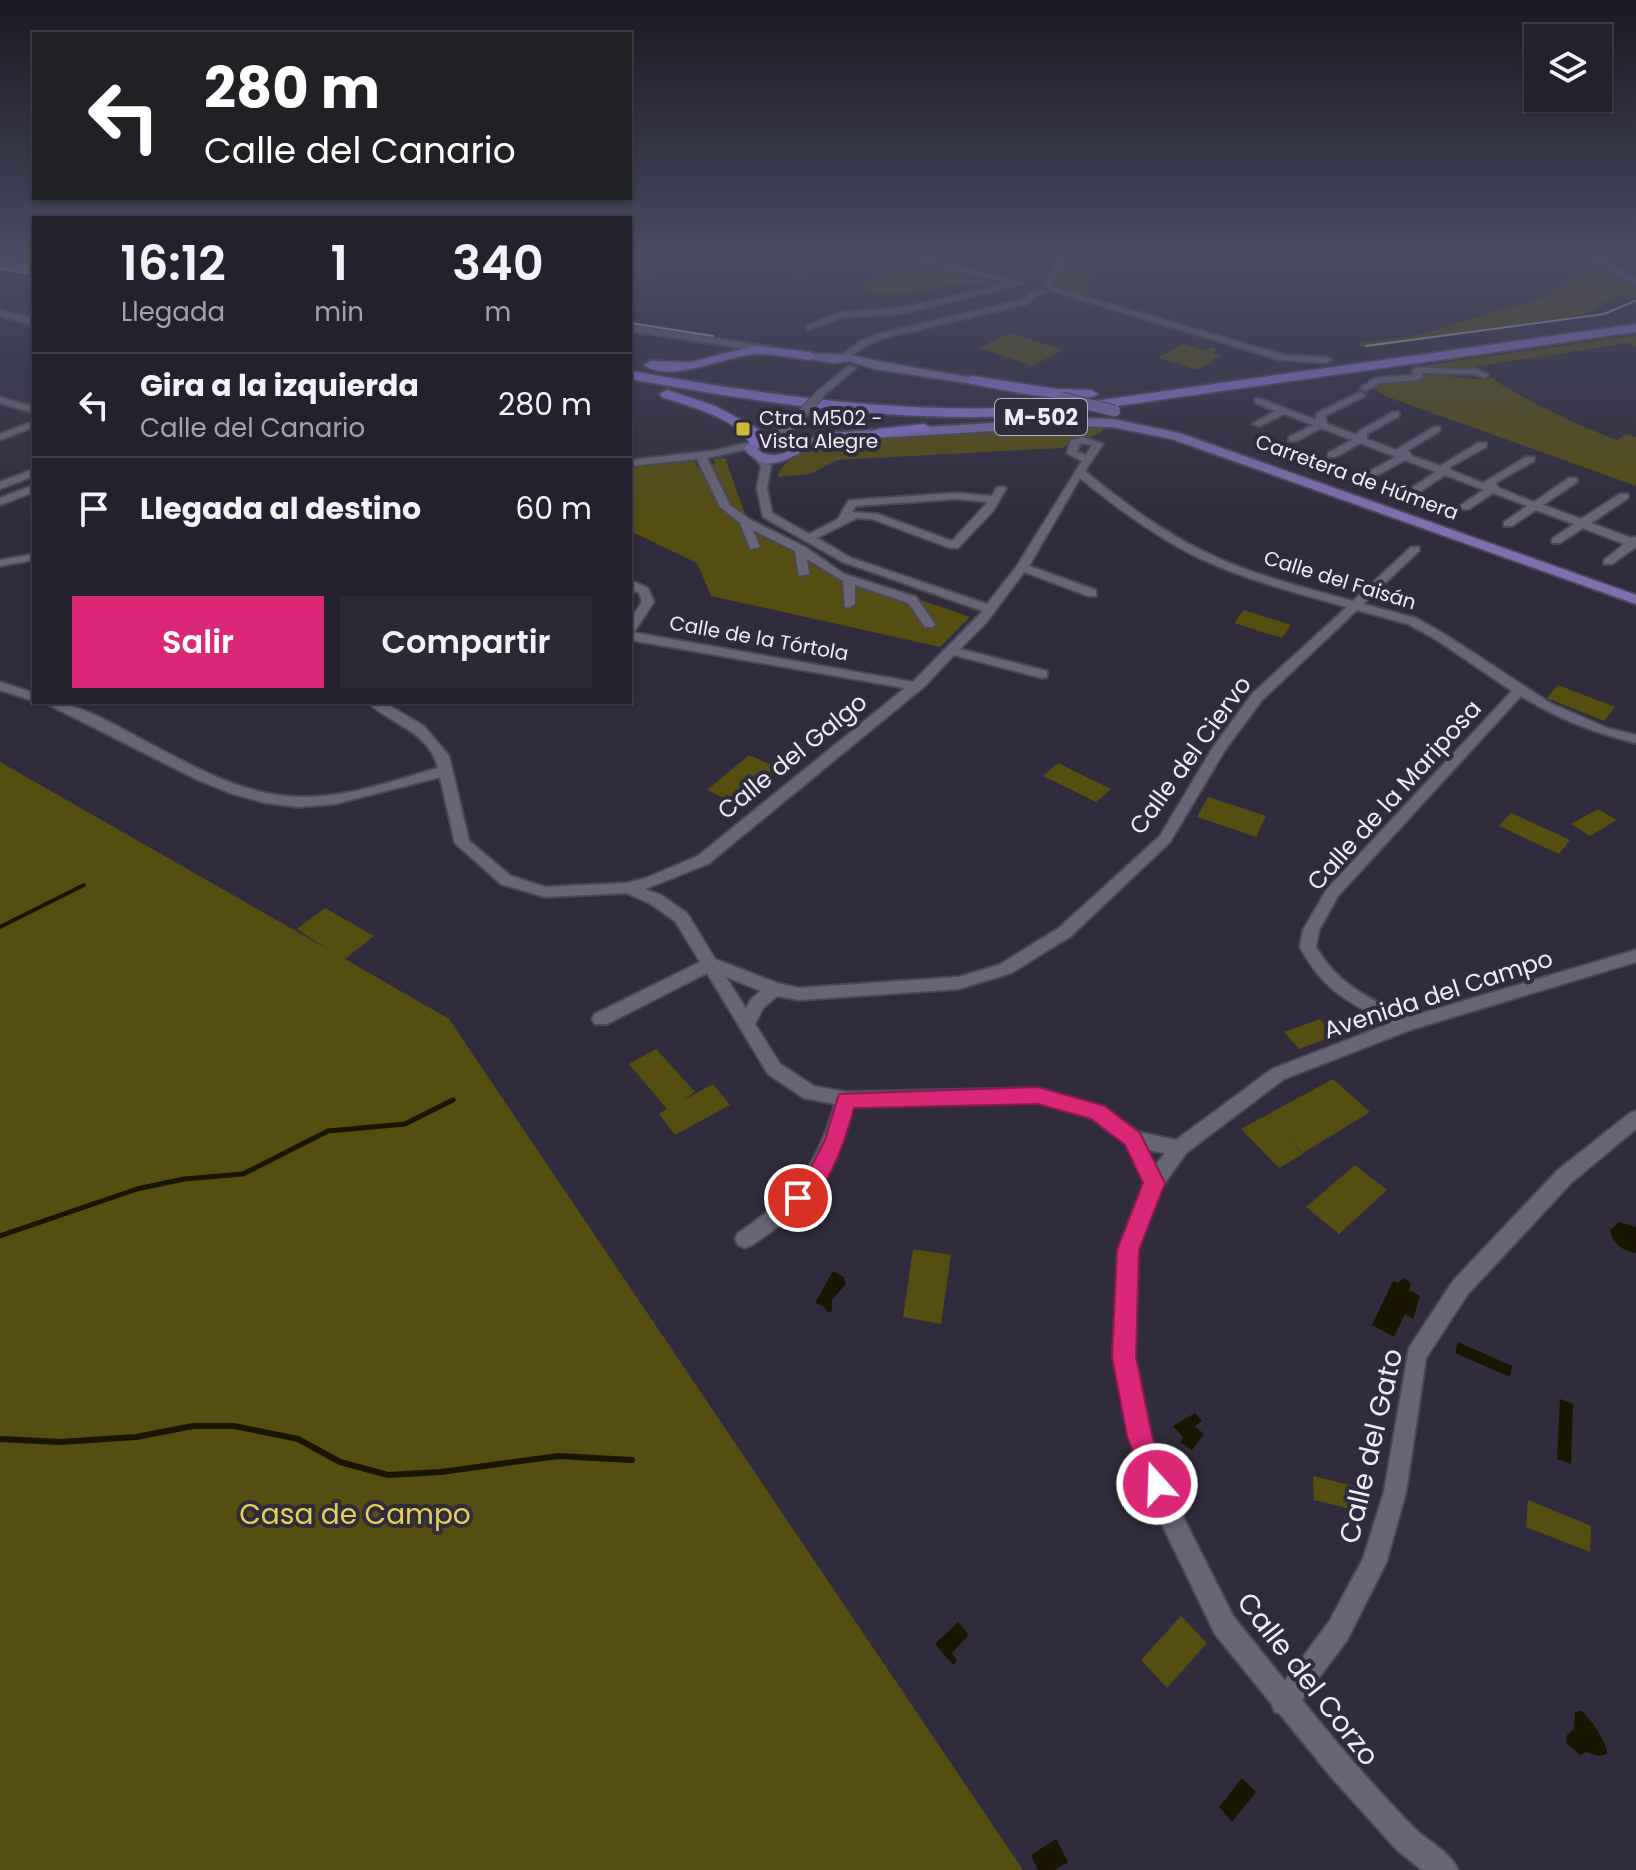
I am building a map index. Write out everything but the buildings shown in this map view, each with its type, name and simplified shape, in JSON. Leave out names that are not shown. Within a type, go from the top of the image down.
[{"type":"highway","name":"M-502","points":[[973,380],[1057,393],[1091,394],[1436,343]]},
{"type":"highway","name":"M-502","points":[[632,364],[864,406],[981,411],[1111,398],[1468,343]]},
{"type":"highway","name":"M-502","points":[[632,375],[847,410],[948,417],[1025,414],[1529,343]]},
{"type":"highway","name":"M-502","points":[[632,364],[676,368],[754,350],[810,356]]},
{"type":"highway","points":[[632,385],[710,409],[753,432],[758,447]]},
{"type":"highway","name":"M-502","points":[[878,433],[1056,415],[1203,390]]},
{"type":"main road","name":"Carretera de Húmera","points":[[810,356],[973,380],[1115,411],[1178,431],[1636,600]]},
{"type":"main road","points":[[758,447],[878,433],[1077,422],[1128,425],[1175,436],[1391,512]]},
{"type":"main road","points":[[758,447],[784,458],[793,445]]},
{"type":"street","points":[[728,343],[810,356]]},
{"type":"street","points":[[632,463],[758,447],[791,425],[848,360],[871,343]]},
{"type":"street","points":[[1233,343],[1283,358],[1326,360]]},
{"type":"street","points":[[1322,424],[1320,415],[1378,380],[1418,377],[1414,370],[1496,376]]},
{"type":"street","points":[[2,400],[32,404]]},
{"type":"street","points":[[2,400],[32,409]]},
{"type":"street","points":[[1258,401],[1635,542]]},
{"type":"street","points":[[1257,424],[1284,410]]},
{"type":"street","points":[[1362,438],[1362,433],[1396,414]]},
{"type":"street","points":[[1293,439],[1322,424]]},
{"type":"street","points":[[0,437],[32,425]]},
{"type":"street","points":[[791,425],[793,445]]},
{"type":"street","points":[[1407,455],[1401,450],[1437,429]]},
{"type":"street","points":[[1332,455],[1362,438]]},
{"type":"street","name":"Calle del Galgo","points":[[652,891],[703,860],[898,701],[953,651],[1022,567],[1079,472],[1089,460],[1098,444],[1083,440],[1075,442],[1072,453],[1089,460]]},
{"type":"street","points":[[1417,489],[1446,470],[1445,466],[1482,445]]},
{"type":"street","points":[[758,447],[766,466],[762,488],[767,515],[847,560],[989,609]]},
{"type":"street","points":[[1374,473],[1407,455]]},
{"type":"street","points":[[701,456],[725,507],[849,579],[912,600],[929,624]]},
{"type":"street","points":[[762,488],[774,465],[784,458]]},
{"type":"street","points":[[1494,488],[1488,483],[1530,459]]},
{"type":"street","name":"Calle del Faisán","points":[[1079,472],[1152,527],[1187,547],[1223,564],[1412,621],[1483,664],[1518,692],[1590,729],[1636,739]]},
{"type":"street","points":[[0,486],[32,473]]},
{"type":"street","points":[[1508,524],[1573,480]]},
{"type":"street","points":[[1465,507],[1494,488]]},
{"type":"street","points":[[0,502],[32,489]]},
{"type":"street","points":[[809,538],[855,515],[874,516],[954,546],[989,509],[997,494],[852,503],[843,520]]},
{"type":"street","points":[[1556,541],[1624,496]]},
{"type":"street","points":[[745,521],[754,547]]},
{"type":"street","points":[[1608,562],[1635,542]]},
{"type":"street","points":[[801,549],[803,574]]},
{"type":"street","name":"Calle del Ciervo","points":[[711,964],[774,989],[799,994],[959,983],[1005,969],[1065,932],[1165,839],[1219,749],[1257,697],[1415,549]]},
{"type":"street","points":[[0,563],[32,557]]},
{"type":"street","points":[[1022,567],[1092,593]]},
{"type":"street","points":[[849,579],[849,604]]},
{"type":"street","points":[[632,585],[644,591],[648,602],[632,626]]},
{"type":"street","name":"Calle de la Tórtola","points":[[632,636],[915,686]]},
{"type":"street","points":[[953,651],[1042,674]]},
{"type":"street","points":[[881,680],[898,701]]},
{"type":"street","points":[[0,686],[32,696]]},
{"type":"street","name":"Calle de la Mariposa","points":[[1408,1024],[1340,990],[1326,978],[1308,947],[1311,930],[1332,893],[1518,692]]},
{"type":"street","points":[[54,704],[240,793],[297,802],[362,795],[446,770]]},
{"type":"street","points":[[377,704],[419,729],[442,756],[462,843],[506,880],[545,892],[627,888],[652,891],[681,917],[774,1069],[810,1093],[846,1099],[1038,1095],[1097,1112],[1133,1139],[1179,1148]]},
{"type":"street","name":"Avenida del Campo","points":[[1154,1183],[1179,1148],[1278,1074],[1408,1024],[1636,956]]},
{"type":"street","points":[[601,1019],[711,964]]},
{"type":"street","points":[[746,1026],[757,1004],[774,989]]},
{"type":"street","points":[[745,1239],[781,1217],[815,1180],[835,1140],[846,1099]]},
{"type":"street","name":"Calle del Gato","points":[[1284,1703],[1338,1631],[1374,1563],[1395,1492],[1416,1355],[1460,1288],[1565,1176],[1636,1118]]},
{"type":"street","points":[[1133,1139],[1154,1183]]},
{"type":"street","name":"Calle del Corzo","points":[[1154,1183],[1128,1250],[1124,1357],[1140,1436],[1166,1508],[1224,1625],[1284,1703],[1397,1830],[1444,1870]]},
{"type":"green space","points":[[989,343],[1042,343],[1063,350],[1032,366],[979,348]]},
{"type":"green space","points":[[1579,343],[1627,343],[1458,369],[1432,369],[1428,365]]},
{"type":"green space","points":[[1183,344],[1206,351],[1212,347],[1218,350],[1212,353],[1220,355],[1198,370],[1159,358]]},
{"type":"green space","points":[[1423,373],[1473,379],[1497,378],[1494,380],[1585,427],[1617,440],[1626,434],[1636,437],[1636,486],[1385,396],[1371,386],[1422,378]]},
{"type":"green space","points":[[1109,425],[1062,448],[837,460],[810,474],[778,477],[790,460],[828,440]]},
{"type":"green space","points":[[725,458],[746,517],[799,544],[840,572],[970,617],[940,647],[711,596],[697,563],[632,532],[632,468],[695,461],[696,467],[716,464],[713,459]]},
{"type":"green space","points":[[1244,610],[1291,625],[1282,638],[1234,623]]},
{"type":"green space","points":[[1558,685],[1615,707],[1604,721],[1547,698]]},
{"type":"green space","points":[[749,755],[776,767],[734,803],[707,790]]},
{"type":"green space","name":"Casa de Campo","points":[[0,762],[329,950],[297,929],[325,908],[374,936],[345,959],[449,1019],[1023,1870],[0,1870]]},
{"type":"green space","points":[[1058,763],[1111,789],[1096,802],[1043,776]]},
{"type":"green space","points":[[1208,797],[1266,816],[1256,837],[1197,817]]},
{"type":"green space","points":[[1598,809],[1617,820],[1590,836],[1571,824]]},
{"type":"green space","points":[[1511,813],[1570,840],[1559,854],[1499,826]]},
{"type":"green space","points":[[1320,1019],[1335,1036],[1299,1049],[1284,1032]]},
{"type":"green space","points":[[656,1049],[695,1092],[680,1102],[713,1084],[730,1105],[675,1135],[659,1114],[667,1109],[629,1064]]},
{"type":"green space","points":[[1333,1079],[1370,1112],[1303,1153],[1282,1132],[1303,1154],[1279,1168],[1241,1129]]},
{"type":"green space","points":[[1355,1165],[1387,1190],[1339,1234],[1306,1207]]},
{"type":"green space","points":[[913,1249],[951,1255],[941,1324],[903,1317]]},
{"type":"green space","points":[[1313,1476],[1366,1489],[1367,1513],[1314,1500]]},
{"type":"green space","points":[[1528,1500],[1591,1526],[1590,1552],[1526,1527]]},
{"type":"green space","points":[[1181,1616],[1207,1643],[1167,1688],[1141,1660]]},
{"type":"shaded area","points":[[1619,1222],[1636,1227],[1636,1253],[1623,1249],[1613,1239],[1610,1230]]},
{"type":"shaded area","points":[[833,1271],[844,1277],[846,1284],[832,1300],[832,1311],[828,1313],[823,1306],[815,1303]]},
{"type":"shaded area","points":[[1403,1278],[1411,1283],[1409,1290],[1420,1296],[1413,1319],[1405,1314],[1394,1337],[1372,1325],[1393,1281],[1398,1283]]},
{"type":"shaded area","points":[[1458,1342],[1512,1366],[1510,1377],[1455,1353]]},
{"type":"shaded area","points":[[1560,1399],[1573,1404],[1571,1464],[1557,1459]]},
{"type":"shaded area","points":[[1195,1413],[1202,1421],[1195,1426],[1204,1434],[1192,1450],[1180,1442],[1183,1437],[1173,1426]]},
{"type":"shaded area","points":[[958,1622],[969,1635],[952,1653],[957,1661],[953,1665],[935,1644]]},
{"type":"shaded area","points":[[1581,1711],[1598,1731],[1607,1754],[1599,1756],[1586,1752],[1580,1755],[1566,1743],[1567,1735],[1574,1728],[1575,1712]]},
{"type":"shaded area","points":[[1242,1778],[1256,1792],[1232,1822],[1219,1807]]},
{"type":"shaded area","points":[[1056,1839],[1068,1862],[1055,1870],[1038,1870],[1031,1855]]},
{"type":"waterway","points":[[0,927],[84,885]]},
{"type":"waterway","points":[[0,1236],[137,1189],[184,1179],[243,1174],[328,1131],[405,1124],[453,1100]]},
{"type":"waterway","points":[[0,1439],[60,1442],[136,1437],[193,1426],[234,1426],[298,1439],[340,1462],[388,1475],[441,1472],[558,1456],[632,1460]]},
{"type":"tram line","points":[[1366,346],[1386,343]]},
{"type":"place","name":"Ctra. M502 - Vista Alegre","points":[[743,429]]},
{"type":"route","points":[[798,1198],[815,1180],[835,1140],[846,1099],[1038,1095],[1097,1112],[1133,1139],[1154,1183],[1128,1250],[1124,1357],[1140,1436],[1157,1484]]}]
